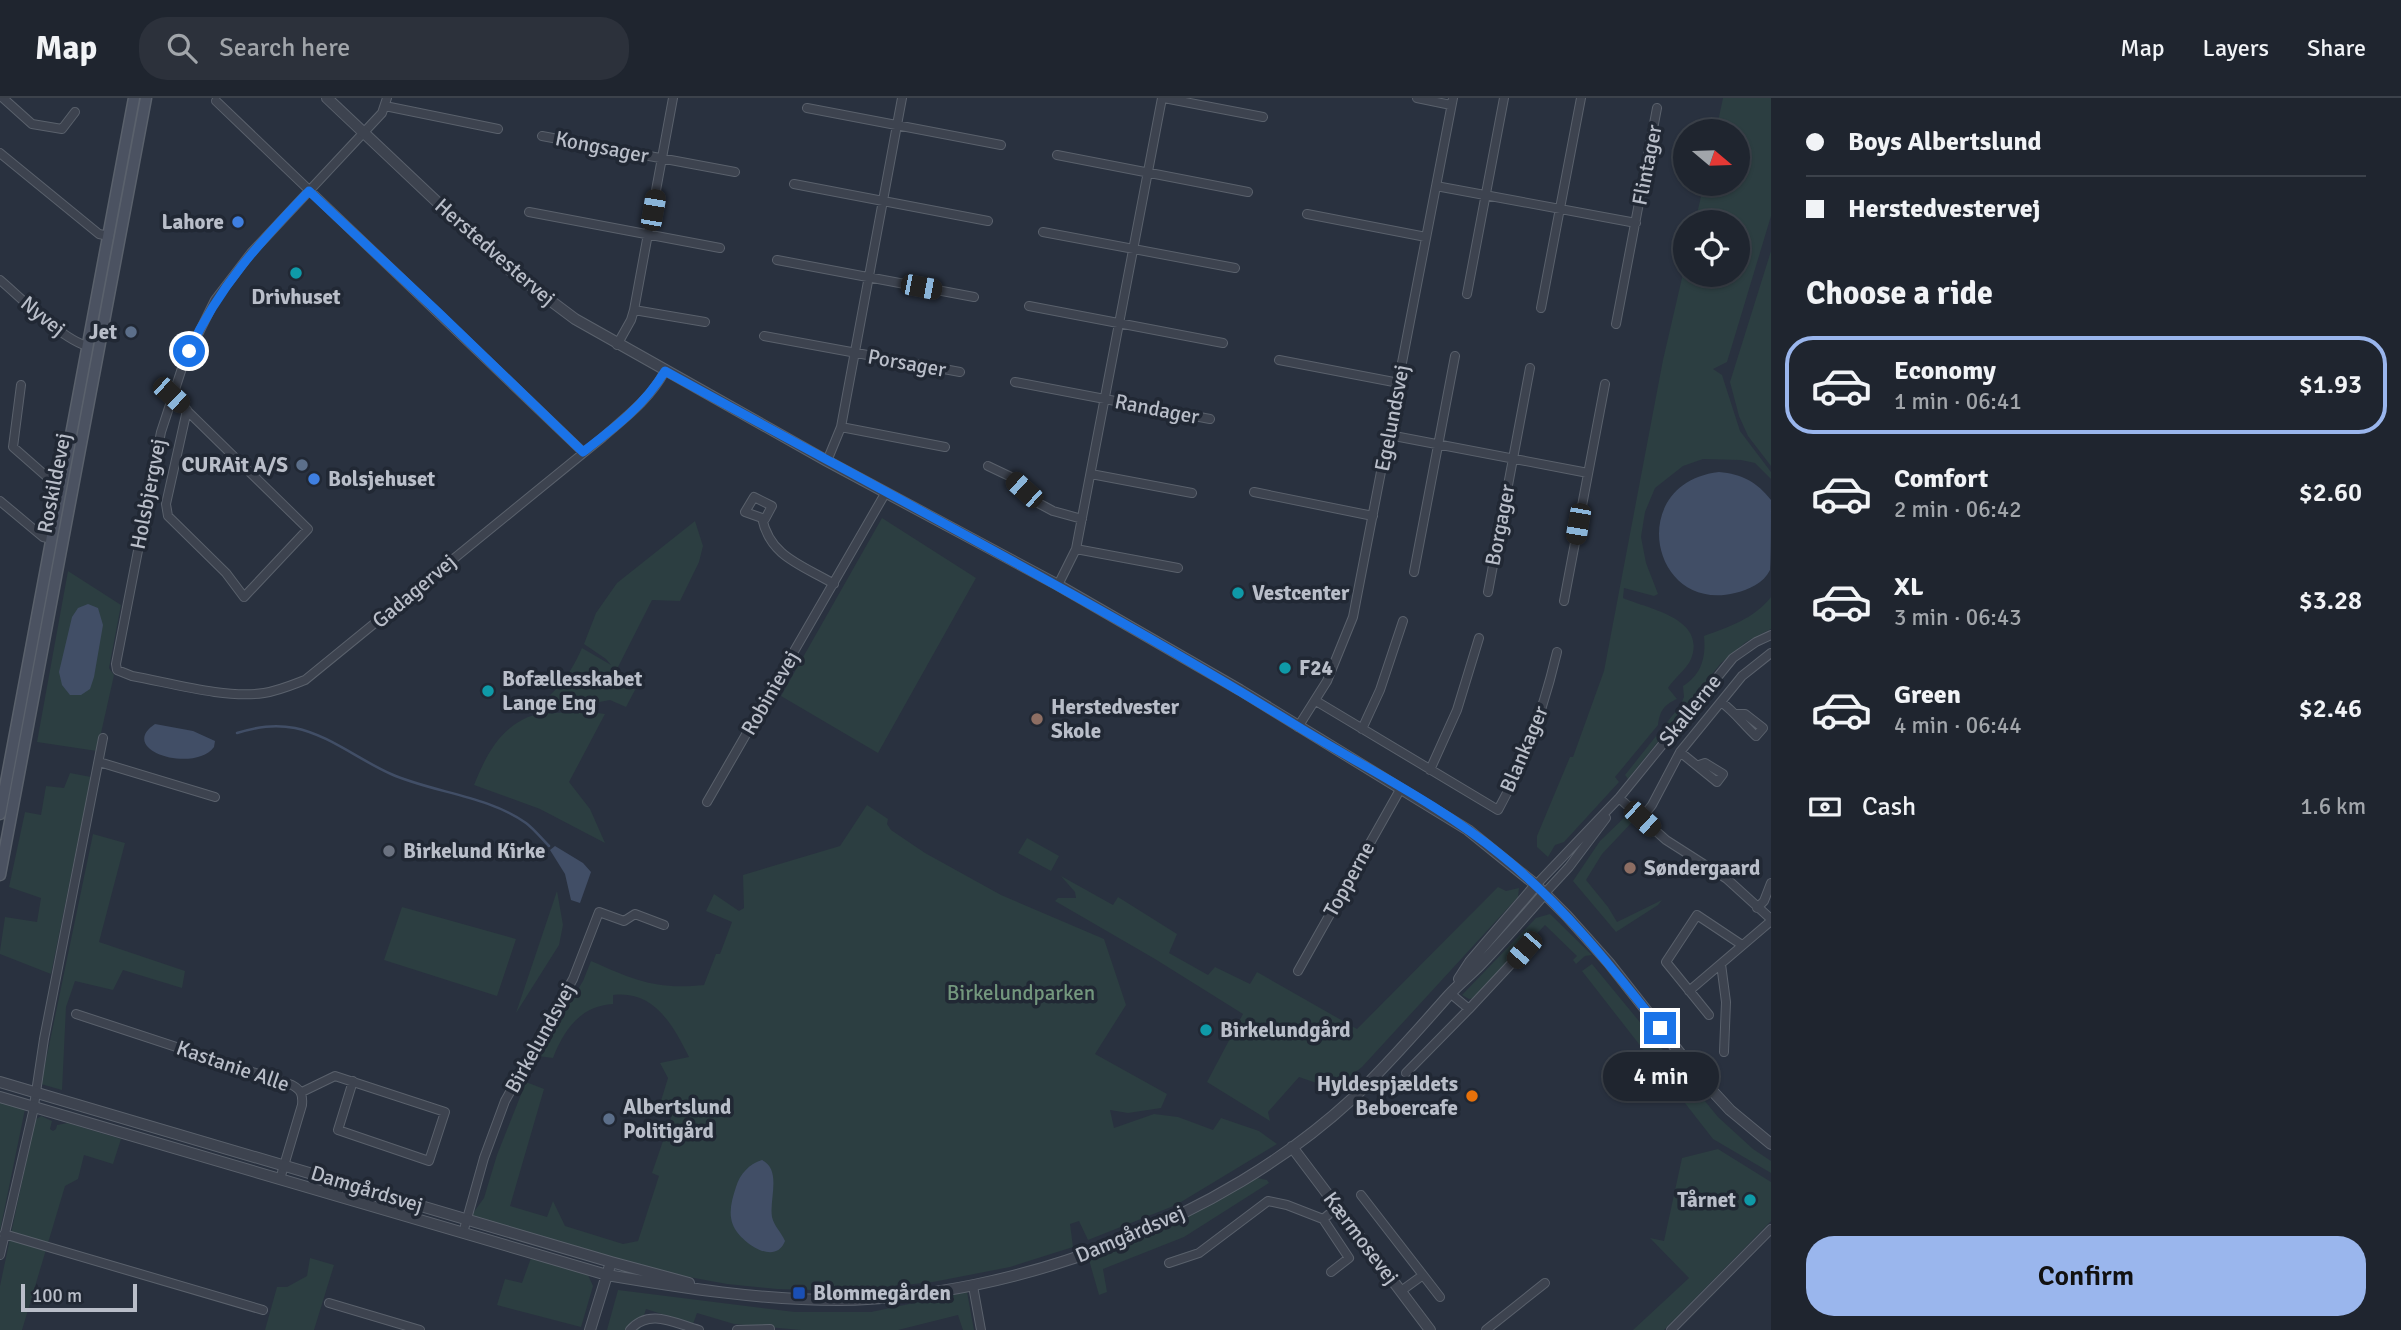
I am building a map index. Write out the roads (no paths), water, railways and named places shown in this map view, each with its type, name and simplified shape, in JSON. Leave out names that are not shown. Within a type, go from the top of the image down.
[{"type":"main road","name":"Roskildevej","points":[[0,814],[134,98]]},
{"type":"main road","name":"Roskildevej","points":[[0,875],[146,98]]},
{"type":"street","points":[[3,98],[32,124],[62,128],[75,112]]},
{"type":"street","name":"Herstedvestervej","points":[[327,98],[507,268],[575,319],[827,461],[1058,585],[1240,690],[1468,830],[1536,885],[1609,963],[1694,1071],[1761,1138],[1771,1144]]},
{"type":"street","name":"Kongsager","points":[[617,345],[634,310],[673,98]]},
{"type":"street","name":"Porsager","points":[[827,461],[841,427],[902,98]]},
{"type":"street","name":"Randager","points":[[1058,585],[1076,549],[1163,98],[1262,117]]},
{"type":"street","points":[[1417,98],[1452,101]]},
{"type":"street","points":[[1466,294],[1504,98]]},
{"type":"street","points":[[1541,308],[1581,98]]},
{"type":"street","points":[[216,101],[583,452]]},
{"type":"street","name":"Egelundsvej","points":[[1298,727],[1316,701],[1339,657],[1353,617],[1452,101]]},
{"type":"street","points":[[386,102],[498,130]]},
{"type":"street","name":"Holsbjergvej","points":[[117,670],[155,457],[171,395],[183,365],[215,300],[251,253],[382,113],[386,102]]},
{"type":"street","points":[[807,108],[1001,145]]},
{"type":"street","name":"Flintager","points":[[1616,324],[1657,108]]},
{"type":"street","name":"Kongsager","points":[[542,136],[735,172]]},
{"type":"street","points":[[0,153],[99,234],[109,236]]},
{"type":"street","points":[[1057,155],[1248,192]]},
{"type":"street","points":[[794,184],[988,221]]},
{"type":"street","name":"Flintager","points":[[1436,186],[1636,223]]},
{"type":"street","points":[[529,212],[720,248]]},
{"type":"street","points":[[1307,214],[1426,237]]},
{"type":"street","points":[[1043,232],[1235,268]]},
{"type":"street","points":[[777,260],[974,297]]},
{"type":"street","name":"Nyvej","points":[[0,281],[67,336],[88,346]]},
{"type":"street","points":[[1028,306],[1223,343]]},
{"type":"street","points":[[634,310],[705,323]]},
{"type":"street","name":"Porsager","points":[[764,336],[960,372]]},
{"type":"street","points":[[1414,572],[1455,356]]},
{"type":"street","points":[[1279,360],[1399,383]]},
{"type":"street","name":"Borgager","points":[[1488,592],[1530,368]]},
{"type":"street","name":"Gadagervej","points":[[117,670],[132,676],[237,695],[264,694],[305,680],[640,404],[653,391],[665,371]]},
{"type":"street","name":"Randager","points":[[1015,382],[1210,419]]},
{"type":"street","points":[[1564,601],[1605,384]]},
{"type":"street","name":"Roskildevej","points":[[21,386],[13,447],[46,476],[63,481]]},
{"type":"street","points":[[171,395],[187,410],[308,529],[244,597],[226,573],[167,516],[166,504],[187,410]]},
{"type":"street","points":[[841,427],[944,447]]},
{"type":"street","name":"Borgager","points":[[1389,435],[1588,473]]},
{"type":"street","points":[[988,466],[1009,476],[1040,504],[1053,511],[1082,519]]},
{"type":"street","points":[[1091,474],[1192,493]]},
{"type":"street","name":"Robinievej","points":[[707,802],[886,492]]},
{"type":"street","points":[[1254,492],[1373,516]]},
{"type":"street","points":[[0,501],[43,537],[52,539]]},
{"type":"street","points":[[762,518],[776,551],[834,584]]},
{"type":"street","points":[[1076,549],[1178,568]]},
{"type":"street","points":[[1362,729],[1380,690],[1403,621]]},
{"type":"street","name":"Skallerne","points":[[1536,885],[1619,798],[1733,658],[1771,635]]},
{"type":"street","points":[[1430,770],[1457,710],[1479,638]]},
{"type":"street","name":"Blankager","points":[[1316,701],[1498,810],[1532,736],[1546,698],[1557,652]]},
{"type":"street","points":[[1642,819],[1653,805],[1680,752],[1742,676],[1771,653]]},
{"type":"street","points":[[1721,702],[1737,714]]},
{"type":"street","points":[[0,1255],[36,1093],[44,1039],[103,738]]},
{"type":"street","points":[[1680,752],[1699,765]]},
{"type":"street","points":[[99,762],[215,797]]},
{"type":"street","name":"Topperne","points":[[1298,971],[1401,789]]},
{"type":"street","points":[[1619,798],[1666,841],[1740,888],[1771,920],[1689,991]]},
{"type":"street","name":"Skallerne","points":[[1544,894],[1595,835],[1619,798]]},
{"type":"street","points":[[1757,908],[1771,883]]},
{"type":"street","name":"Damgårdsvej","points":[[1451,994],[1470,962],[1536,885]]},
{"type":"street","name":"Damgårdsvej","points":[[0,1097],[607,1275],[734,1294],[839,1300],[920,1294],[973,1286],[1065,1262],[1146,1230],[1220,1192],[1292,1147],[1366,1086],[1544,894]]},
{"type":"street","name":"Birkelundsvej","points":[[463,1233],[484,1158],[505,1101],[573,979],[599,912],[624,920],[635,914],[664,925]]},
{"type":"street","points":[[1709,1015],[1666,962],[1697,915],[1742,945]]},
{"type":"street","points":[[1406,1073],[1524,950]]},
{"type":"street","points":[[1719,966],[1726,1002],[1724,1052]]},
{"type":"street","points":[[1451,994],[1469,1009]]},
{"type":"street","name":"Kastanie Alle","points":[[76,1014],[292,1085],[302,1092],[302,1105],[279,1179]]},
{"type":"street","points":[[302,1092],[335,1076],[445,1112],[429,1161],[338,1130],[353,1082]]},
{"type":"street","name":"Damgårdsvej","points":[[0,1082],[611,1262],[734,1294]]},
{"type":"street","name":"Kærmosevej","points":[[1292,1147],[1430,1330]]},
{"type":"street","points":[[1361,1195],[1440,1297]]},
{"type":"street","points":[[1169,1263],[1199,1253],[1268,1201],[1287,1205],[1323,1219],[1349,1258],[1331,1272]]},
{"type":"street","points":[[1323,1219],[1338,1207]]},
{"type":"street","points":[[1671,1330],[1771,1229]]},
{"type":"street","points":[[4,1234],[263,1310]]},
{"type":"street","points":[[590,1330],[611,1262]]},
{"type":"street","points":[[1401,1291],[1423,1275]]},
{"type":"street","points":[[1486,1330],[1545,1283]]},
{"type":"street","points":[[973,1286],[981,1330]]},
{"type":"street","points":[[329,1303],[421,1330]]},
{"type":"street","points":[[629,1330],[638,1322],[655,1317],[699,1330]]},
{"type":"street","points":[[737,1330],[770,1329]]},
{"type":"water","points":[[1719,472],[1748,480],[1771,500],[1770,570],[1760,582],[1745,590],[1706,594],[1683,584],[1668,567],[1660,544],[1660,521],[1670,498],[1689,481]]},
{"type":"water","points":[[88,604],[98,608],[103,625],[94,677],[90,689],[81,695],[70,695],[62,685],[59,672],[72,617],[78,608]]},
{"type":"water","points":[[155,724],[193,731],[215,741],[214,747],[204,755],[191,758],[162,755],[151,750],[145,742],[146,734]]},
{"type":"water","points":[[555,846],[583,863],[591,872],[580,903],[571,900],[565,874],[550,850]]},
{"type":"water","points":[[762,1160],[772,1171],[772,1217],[785,1241],[774,1252],[766,1252],[750,1244],[737,1232],[731,1216],[732,1201],[740,1178],[749,1167]]},
{"type":"waterway","points":[[237,733],[273,726],[308,731],[391,774],[494,806],[529,825],[549,846]]},
{"type":"place","name":"Lahore","points":[[238,222]]},
{"type":"place","name":"Drivhuset","points":[[296,273]]},
{"type":"place","name":"Jet","points":[[131,332]]},
{"type":"place","name":"CURAit A/S","points":[[302,465]]},
{"type":"place","name":"Bolsjehuset","points":[[314,479]]},
{"type":"place","name":"Vestcenter","points":[[1238,593]]},
{"type":"place","name":"F24","points":[[1285,668]]},
{"type":"place","name":"Bofællesskabet Lange Eng","points":[[488,691]]},
{"type":"place","name":"Herstedvester Skole","points":[[1037,719]]},
{"type":"place","name":"Birkelund Kirke","points":[[389,851]]},
{"type":"place","name":"Søndergaard","points":[[1630,868]]},
{"type":"place","name":"Birkelundgård","points":[[1206,1030]]},
{"type":"place","name":"Hyldespjældets Beboercafe","points":[[1472,1096]]},
{"type":"place","name":"Albertslund Politigård","points":[[609,1119]]},
{"type":"place","name":"Tårnet","points":[[1750,1200]]},
{"type":"place","name":"Blommegården","points":[[799,1293]]},
{"type":"park label","name":"Birkelundparken","points":[[1021,993]]}]
